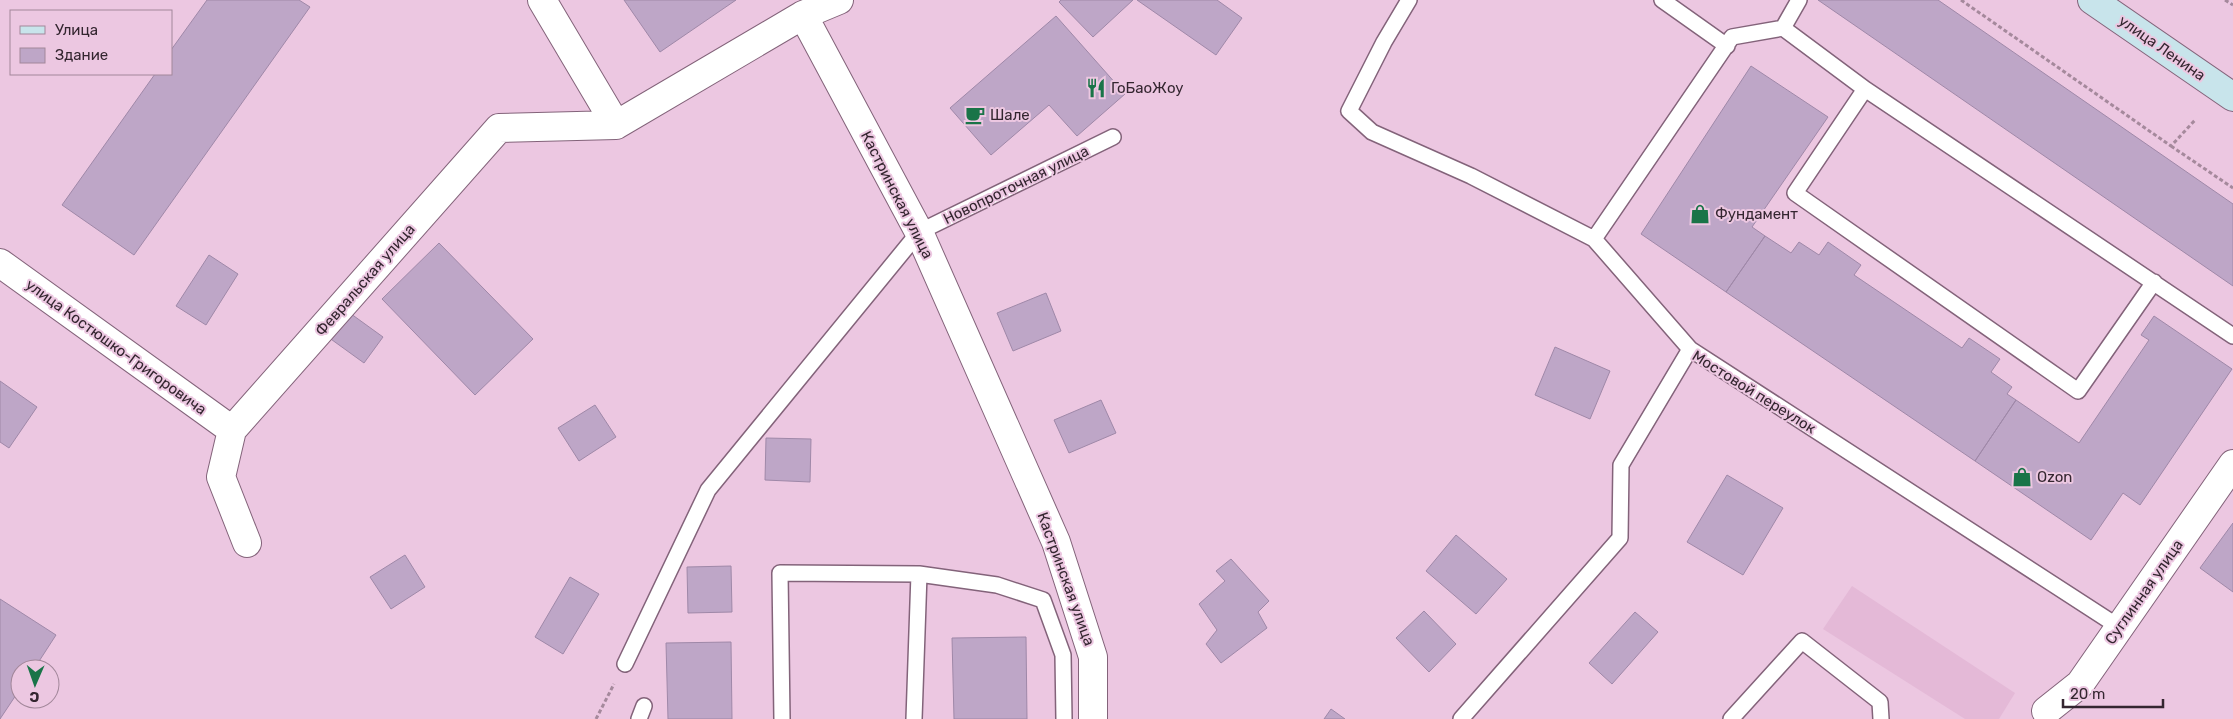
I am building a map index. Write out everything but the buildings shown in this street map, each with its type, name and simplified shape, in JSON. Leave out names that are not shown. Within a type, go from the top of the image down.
[{"type":"main road","name":"улица Ленина","points":[[2092,0],[2233,97]]},
{"type":"street","points":[[542,0],[616,125],[803,14],[839,0]]},
{"type":"street","name":"Кастринская улица","points":[[803,14],[919,232],[1056,542],[1093,657],[1093,719]]},
{"type":"street","name":"Февральская улица","points":[[247,544],[221,477],[232,430],[499,128],[616,125]]},
{"type":"street","name":"улица Костюшко-Григоровича","points":[[0,263],[232,430]]},
{"type":"street","name":"Суглинная улица","points":[[2046,711],[2080,684],[2233,464]]},
{"type":"lane","points":[[1409,0],[1384,42],[1349,111],[1372,132],[1471,176],[1594,239],[1690,349]]},
{"type":"lane","points":[[1662,0],[1727,46]]},
{"type":"lane","points":[[1783,28],[1799,0]]},
{"type":"lane","points":[[1594,239],[1732,37],[1783,28],[1865,89],[2233,336]]},
{"type":"lane","points":[[1865,89],[1794,193],[2078,391],[2154,282]]},
{"type":"lane","name":"Новопроточная улица","points":[[919,232],[1113,137]]},
{"type":"lane","points":[[625,664],[708,490],[919,232]]},
{"type":"lane","name":"Мостовой переулок","points":[[1461,719],[1620,538],[1621,465],[1690,349],[2119,627]]},
{"type":"lane","points":[[782,719],[780,573],[919,574],[998,585],[1043,600],[1063,655],[1064,719]]},
{"type":"lane","points":[[914,719],[919,574]]},
{"type":"lane","points":[[1732,719],[1802,641],[1880,702],[1881,719]]},
{"type":"path","points":[[1961,0],[2233,188]]},
{"type":"path","points":[[2225,0],[2233,5]]},
{"type":"path","points":[[2171,146],[2196,119]]},
{"type":"path","points":[[596,719],[625,664]]},
{"type":"shaded area","points":[[1852,586],[2015,693],[1999,719],[1965,719],[1823,629]]},
{"type":"place","name":"ГоБаоЖоу","points":[[1096,88]]},
{"type":"place","name":"Шале","points":[[975,115]]},
{"type":"place","name":"Фундамент","points":[[1700,214]]},
{"type":"place","name":"Ozon","points":[[2022,477]]}]
